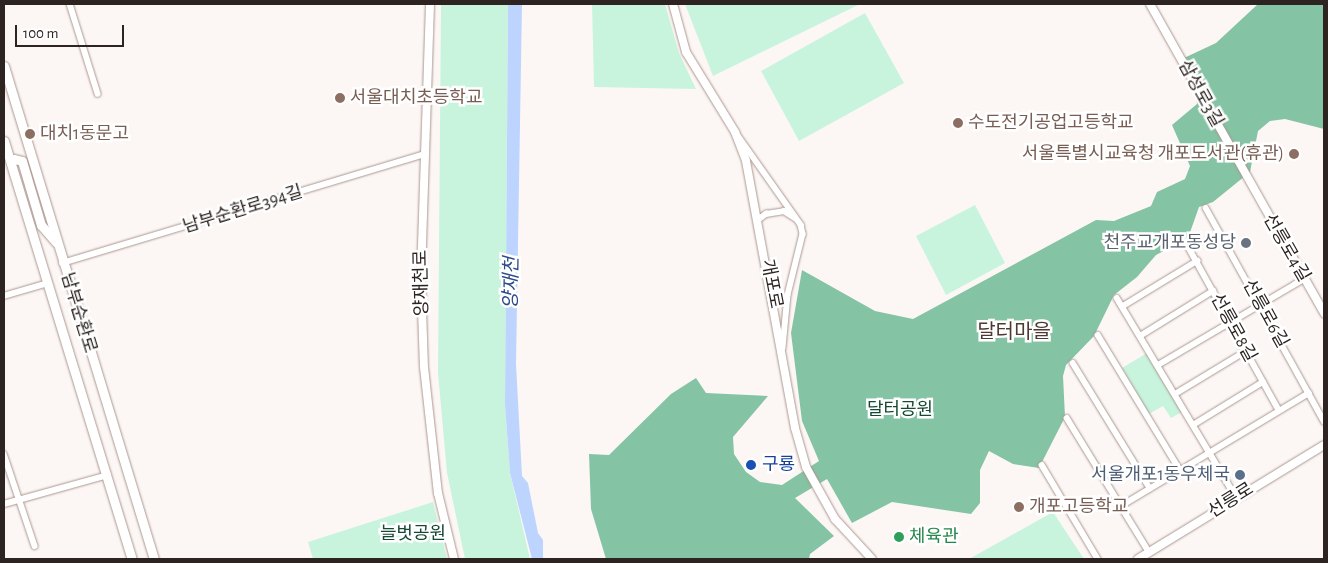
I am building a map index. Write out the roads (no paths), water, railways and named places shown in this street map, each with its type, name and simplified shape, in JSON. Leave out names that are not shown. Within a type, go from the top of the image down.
[{"type":"main road","name":"남부순환로","points":[[4,66],[62,263],[154,559]]},
{"type":"main road","points":[[4,94],[9,91],[10,86]]},
{"type":"main road","name":"남부순환로","points":[[4,141],[6,153],[11,163],[109,474],[132,559]]},
{"type":"main road","points":[[11,163],[14,159],[22,161],[41,225],[56,242]]},
{"type":"street","points":[[70,4],[98,94]]},
{"type":"street","name":"양재천로","points":[[430,4],[423,155],[421,278],[427,406],[438,493],[454,559]]},
{"type":"street","name":"개포로","points":[[672,4],[686,52],[735,132],[746,160],[783,348],[795,428],[806,467],[835,519],[872,559]]},
{"type":"street","name":"삼성로3길","points":[[1150,4],[1250,183]]},
{"type":"street","points":[[735,132],[797,219],[803,234],[788,296],[783,348]]},
{"type":"street","name":"남부순환로394길","points":[[62,263],[423,155]]},
{"type":"street","name":"선릉로4길","points":[[1250,183],[1324,312]]},
{"type":"street","name":"선릉로6길","points":[[1206,208],[1324,421]]},
{"type":"street","points":[[758,219],[766,214],[784,211],[797,219]]},
{"type":"street","name":"선릉로8길","points":[[1188,246],[1279,410]]},
{"type":"street","points":[[1122,306],[1197,261]]},
{"type":"street","points":[[1158,365],[1304,278]]},
{"type":"street","points":[[4,296],[48,283]]},
{"type":"street","points":[[1140,336],[1213,291]]},
{"type":"street","points":[[1118,298],[1236,497]]},
{"type":"street","points":[[1098,335],[1180,470]]},
{"type":"street","points":[[1175,394],[1246,351]]},
{"type":"street","points":[[1073,362],[1150,488]]},
{"type":"street","points":[[1193,425],[1263,382]]},
{"type":"street","points":[[1121,506],[1279,410],[1309,394]]},
{"type":"street","points":[[1067,418],[1149,552]]},
{"type":"street","name":"선릉로","points":[[1138,559],[1236,497],[1324,445]]},
{"type":"street","points":[[4,454],[35,546]]},
{"type":"street","points":[[1042,465],[1098,559]]},
{"type":"street","points":[[4,504],[109,474]]},
{"type":"water","name":"양재천","points":[[508,4],[522,4],[516,364],[522,476],[528,483],[538,533],[543,540],[543,559],[532,559],[510,473],[505,405]]},
{"type":"place","name":"서울대치초등학교","points":[[340,98]]},
{"type":"place","name":"수도전기공업고등학교","points":[[958,123]]},
{"type":"place","name":"대치1동문고","points":[[30,134]]},
{"type":"place","name":"서울특별시교육청 개포도서관(휴관)","points":[[1294,154]]},
{"type":"place","name":"천주교개포동성당","points":[[1246,243]]},
{"type":"place","name":"구룡","points":[[751,465]]},
{"type":"place","name":"서울개포1동우체국","points":[[1240,475]]},
{"type":"place","name":"개포고등학교","points":[[1019,507]]},
{"type":"place","name":"체육관","points":[[899,537]]},
{"type":"district","name":"달터마을","points":[[1014,332]]},
{"type":"park label","name":"달터공원","points":[[900,410]]},
{"type":"park label","name":"늘벗공원","points":[[413,534]]}]
